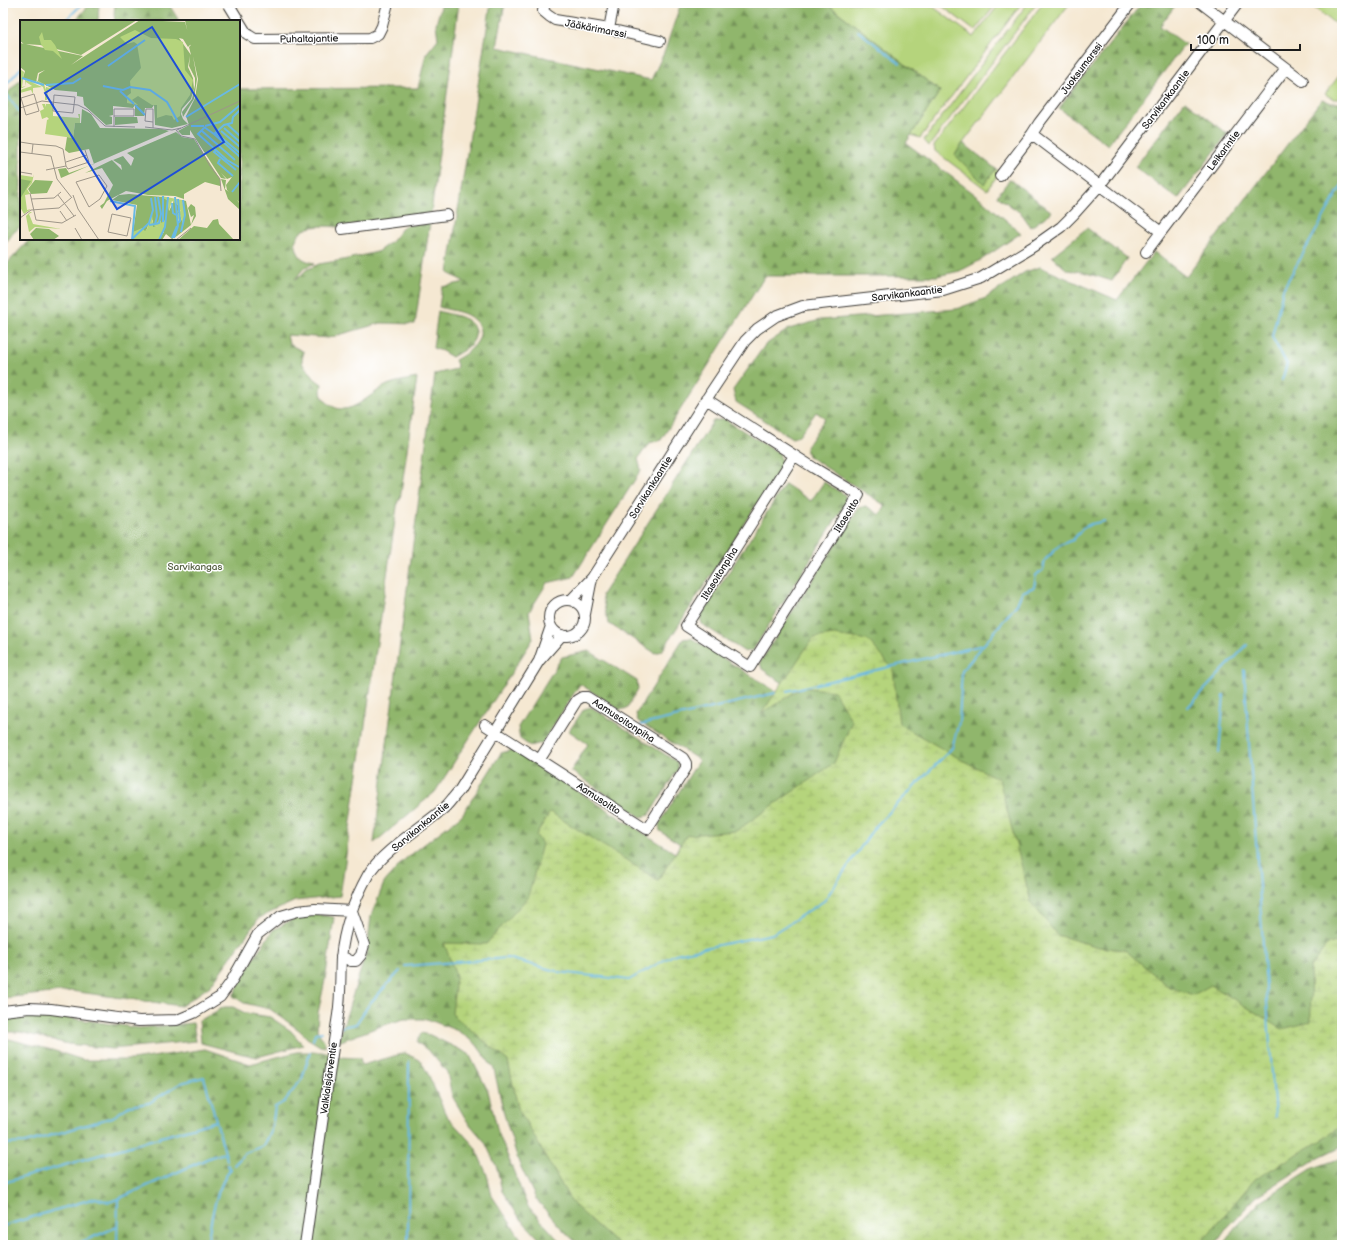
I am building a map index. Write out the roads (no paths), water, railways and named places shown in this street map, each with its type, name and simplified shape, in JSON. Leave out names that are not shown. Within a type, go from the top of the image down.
[{"type":"street","name":"Puhaltajantie","points":[[228,3],[238,20]]},
{"type":"street","name":"Puhaltajantie","points":[[240,22],[249,36],[259,39],[370,38],[378,34],[382,26],[388,3]]},
{"type":"street","name":"Jääkärimarssi","points":[[545,3],[543,11],[555,20],[609,28],[660,41]]},
{"type":"street","points":[[609,28],[614,3]]},
{"type":"street","name":"Juoksumarssi","points":[[1000,176],[1032,134],[1039,122],[1130,3]]},
{"type":"street","points":[[1201,3],[1303,81]]},
{"type":"street","name":"Sarvikankaantie","points":[[539,661],[551,626],[549,620],[553,607],[564,600],[571,600],[592,578],[706,399],[745,341],[757,329],[776,316],[803,306],[943,290],[981,278],[1018,256],[1061,227],[1100,185],[1238,3]]},
{"type":"street","name":"Leikarintie","points":[[1146,252],[1286,68]]},
{"type":"street","points":[[1032,134],[1161,232]]},
{"type":"street","points":[[342,229],[447,215]]},
{"type":"street","name":"Iltasoitto","points":[[706,399],[794,456],[859,495],[750,667]]},
{"type":"street","name":"Iltasoitonpiha","points":[[750,667],[686,626],[794,456]]},
{"type":"street","name":"Sarvikankaantie","points":[[352,911],[369,874],[383,857],[444,808],[458,791],[539,661],[562,635],[574,635],[584,626],[592,578]]},
{"type":"street","points":[[571,600],[580,605],[585,614]]},
{"type":"street","points":[[551,626],[562,635]]},
{"type":"street","name":"Aamusoitonpiha","points":[[540,759],[577,700],[582,697],[587,697],[683,758],[686,762]]},
{"type":"street","name":"Aamusoitto","points":[[485,725],[647,829],[686,768],[686,762]]},
{"type":"street","points":[[3,1011],[29,1008],[51,1009],[139,1021],[177,1020],[194,1013],[220,997],[231,982],[258,934],[281,916],[298,910],[352,911],[364,945],[361,955],[356,961],[341,956]]},
{"type":"street","name":"Valkiaisjärventie","points":[[305,1245],[338,1014],[341,956],[345,933],[352,911]]},
{"type":"waterway","points":[[66,20],[83,3]]},
{"type":"waterway","points":[[858,31],[900,63]]},
{"type":"waterway","points":[[3,88],[20,69]]},
{"type":"waterway","points":[[3,89],[20,113]]},
{"type":"waterway","points":[[1282,380],[1287,364],[1272,337],[1283,289],[1342,185]]},
{"type":"waterway","points":[[558,972],[629,980],[675,954],[772,934],[824,901],[874,828],[952,748],[959,722],[962,671],[1017,604],[1022,592],[1034,587],[1036,575],[1043,570],[1045,560],[1059,546],[1073,540],[1083,528],[1091,524],[1105,521]]},
{"type":"waterway","points":[[787,691],[983,645]]},
{"type":"waterway","points":[[1188,707],[1247,645]]},
{"type":"waterway","points":[[1244,670],[1275,1117]]},
{"type":"waterway","points":[[641,725],[775,693]]},
{"type":"waterway","points":[[1219,753],[1224,695]]},
{"type":"waterway","points":[[405,966],[507,958],[556,971]]},
{"type":"waterway","points":[[341,1027],[356,1024],[370,1003],[400,971]]},
{"type":"waterway","points":[[313,1040],[315,1033],[322,1032]]},
{"type":"waterway","points":[[234,1165],[245,1153],[263,1146],[272,1127],[275,1107],[284,1102],[302,1079],[310,1052]]},
{"type":"waterway","points":[[408,1245],[409,1061]]},
{"type":"waterway","points":[[3,1144],[25,1143],[113,1117],[129,1106],[149,1103],[181,1083],[204,1077],[225,1153]]},
{"type":"waterway","points":[[3,1183],[216,1121]]},
{"type":"waterway","points":[[117,1245],[118,1199],[211,1157],[225,1153],[227,1160]]},
{"type":"waterway","points":[[228,1165],[230,1170]]},
{"type":"waterway","points":[[207,1245],[217,1195],[231,1169]]},
{"type":"waterway","points":[[3,1226],[95,1198],[109,1202],[118,1199]]},
{"type":"waterway","points":[[74,1245],[117,1227]]},
{"type":"park label","name":"Sarvikangas","points":[[195,566]]}]
